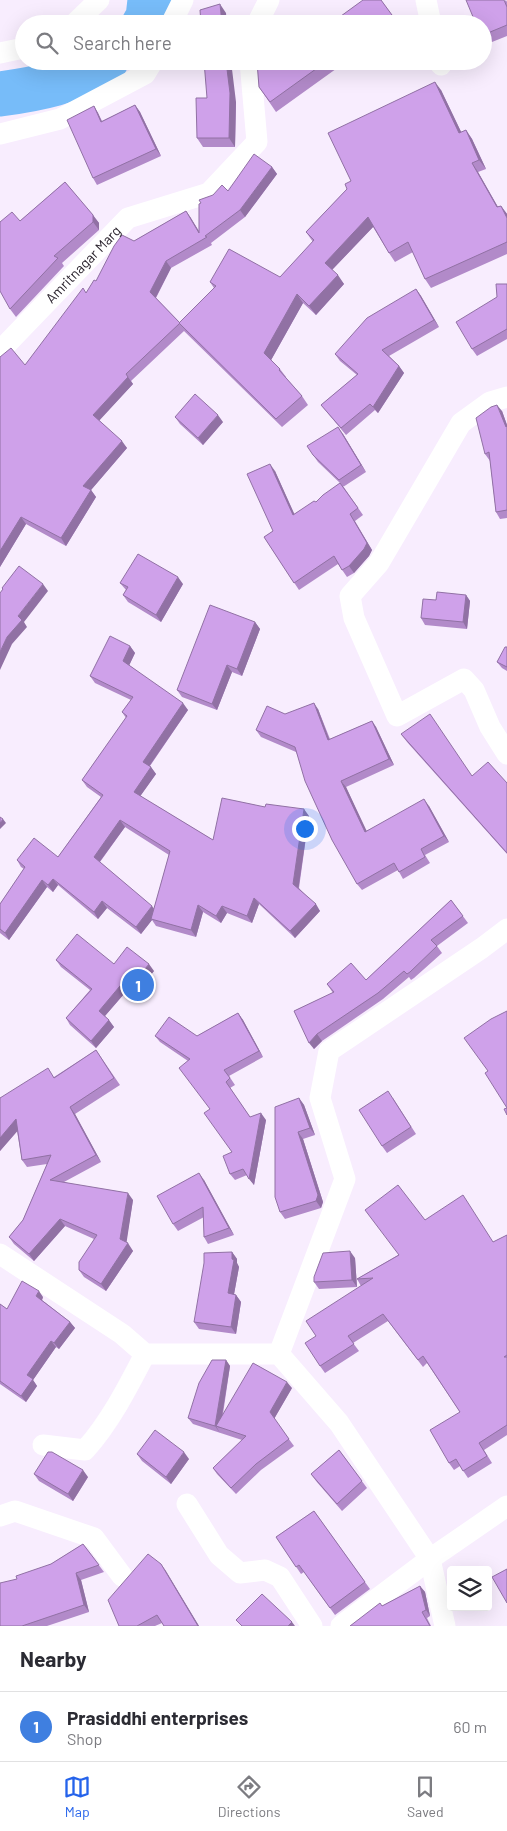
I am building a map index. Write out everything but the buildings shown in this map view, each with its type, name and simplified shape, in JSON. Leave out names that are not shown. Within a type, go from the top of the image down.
[{"type":"street","points":[[83,15],[99,0]]},
{"type":"street","points":[[176,15],[183,0]]},
{"type":"street","points":[[262,15],[269,0]]},
{"type":"street","points":[[426,0],[429,15]]},
{"type":"street","points":[[0,53],[15,50]]},
{"type":"street","points":[[0,134],[60,119],[145,74],[147,70]]},
{"type":"street","name":"Amritnagar Marg","points":[[0,351],[128,218],[209,193],[257,142],[251,70]]},
{"type":"street","points":[[507,397],[490,402],[461,423],[379,563],[350,596],[354,618],[397,716],[464,679],[474,690],[490,727],[507,754]]},
{"type":"street","points":[[278,1354],[345,1179],[320,1098],[330,1052],[507,930]]},
{"type":"street","points":[[0,1254],[122,1334],[146,1354],[278,1354],[339,1423],[430,1559],[445,1626]]},
{"type":"street","points":[[43,1445],[86,1450],[126,1392],[146,1354]]},
{"type":"street","points":[[187,1504],[219,1555],[240,1573],[265,1570],[280,1577],[312,1626]]},
{"type":"street","points":[[341,1626],[430,1559],[507,1506]]},
{"type":"street","points":[[0,1516],[15,1511],[94,1538],[122,1576]]},
{"type":"waterway","points":[[148,15],[150,0]]},
{"type":"waterway","points":[[0,94],[55,84],[90,70]]},
{"type":"place","name":"Prasiddhi enterprises","points":[[138,985]]}]
